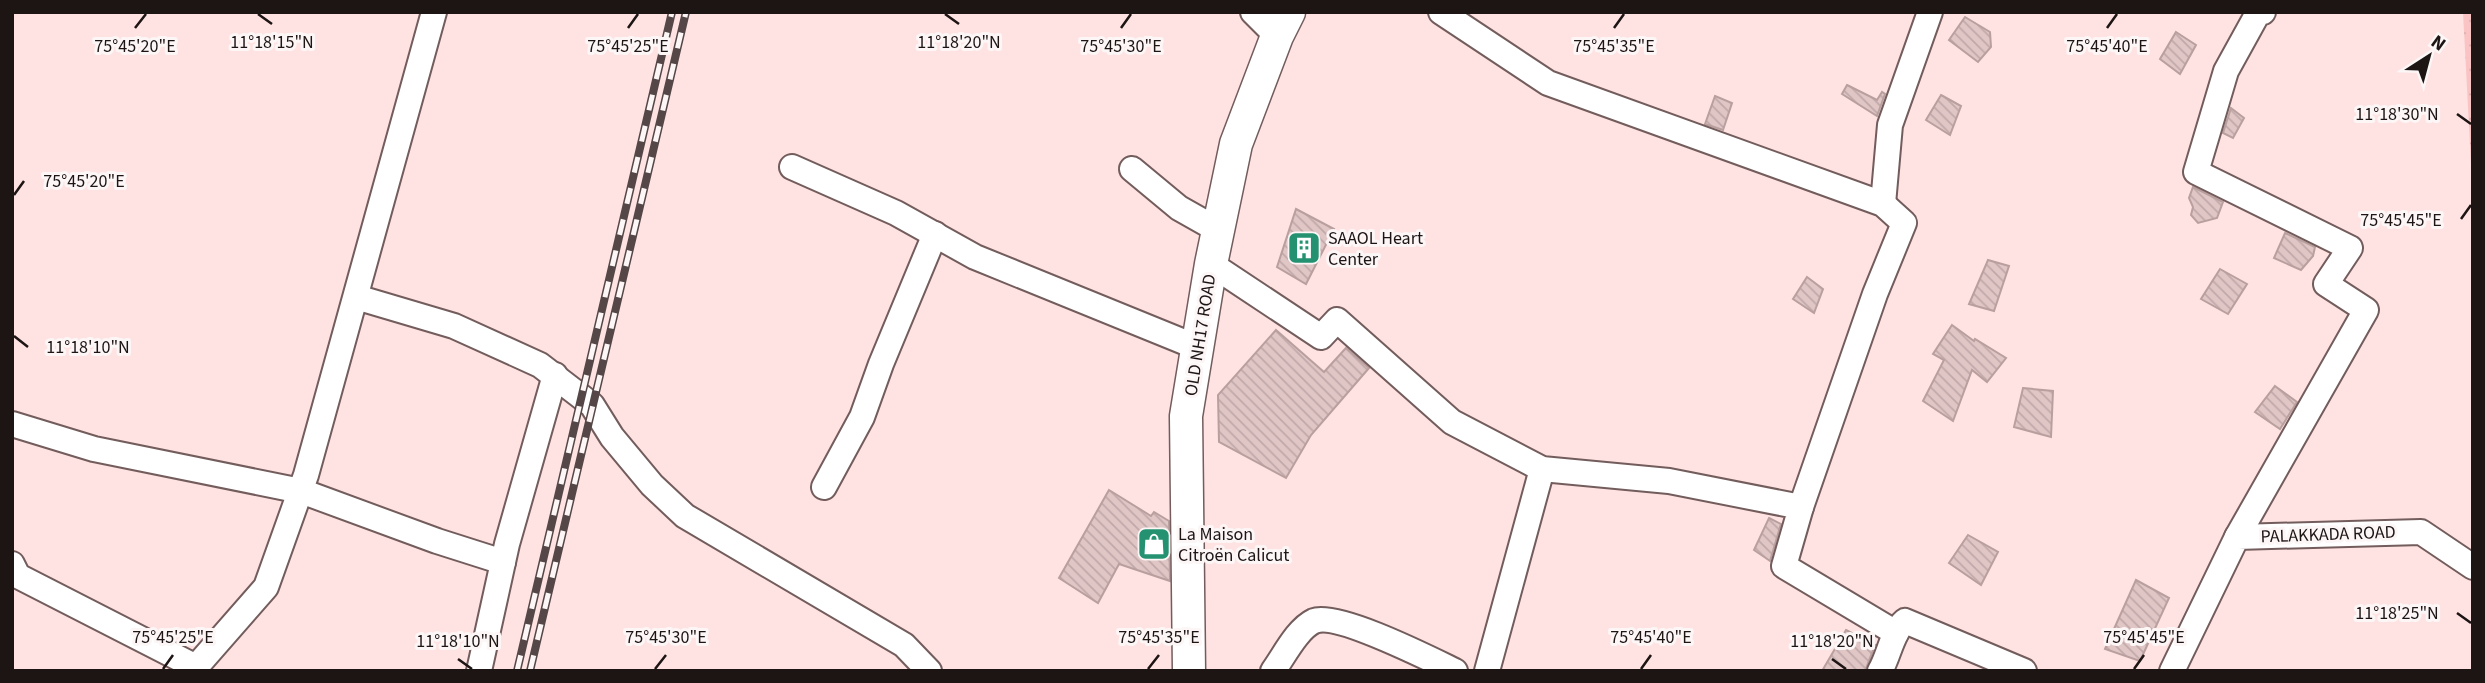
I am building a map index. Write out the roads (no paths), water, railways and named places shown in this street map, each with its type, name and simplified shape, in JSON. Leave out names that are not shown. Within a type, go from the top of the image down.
[{"type":"main road","name":"OLD NH17 ROAD","points":[[1189,671],[1186,416],[1211,264],[1236,144],[1282,24]]},
{"type":"street","points":[[12,564],[18,576],[199,669],[266,587],[301,491],[434,12]]},
{"type":"street","points":[[1254,12],[1282,24]]},
{"type":"street","points":[[1441,12],[1548,83],[1883,204],[1904,223],[1875,295],[1801,507],[1784,566],[1896,633]]},
{"type":"street","points":[[1883,204],[1890,125],[1930,12]]},
{"type":"street","points":[[2237,537],[2366,310],[2326,284],[2350,248],[2196,172],[2226,71],[2258,13],[2263,12]]},
{"type":"street","points":[[792,167],[896,213],[975,257],[1199,348]]},
{"type":"street","points":[[1132,169],[1179,208],[1219,230]]},
{"type":"street","points":[[824,486],[862,417],[935,234]]},
{"type":"street","points":[[1211,264],[1321,337],[1337,320],[1452,422],[1542,469],[1670,481],[1801,507]]},
{"type":"street","points":[[356,297],[454,326],[540,365],[592,405],[612,437],[652,485],[685,516],[904,645],[929,671]]},
{"type":"street","points":[[479,671],[503,562],[555,375]]},
{"type":"street","points":[[12,424],[93,449],[301,491],[503,562]]},
{"type":"street","points":[[1487,671],[1542,469]]},
{"type":"street","name":"PALAKKADA ROAD","points":[[2172,671],[2237,537],[2421,532],[2473,567]]},
{"type":"street","points":[[1273,671],[1309,624],[1318,620],[1346,623],[1455,671]]},
{"type":"street","points":[[1880,671],[1896,633],[1905,621],[2024,671]]},
{"type":"railway","points":[[517,671],[672,12]]},
{"type":"railway","points":[[530,671],[686,12]]},
{"type":"place","name":"SAAOL Heart Center","points":[[1304,248]]},
{"type":"place","name":"La Maison Citroën Calicut","points":[[1154,544]]}]
